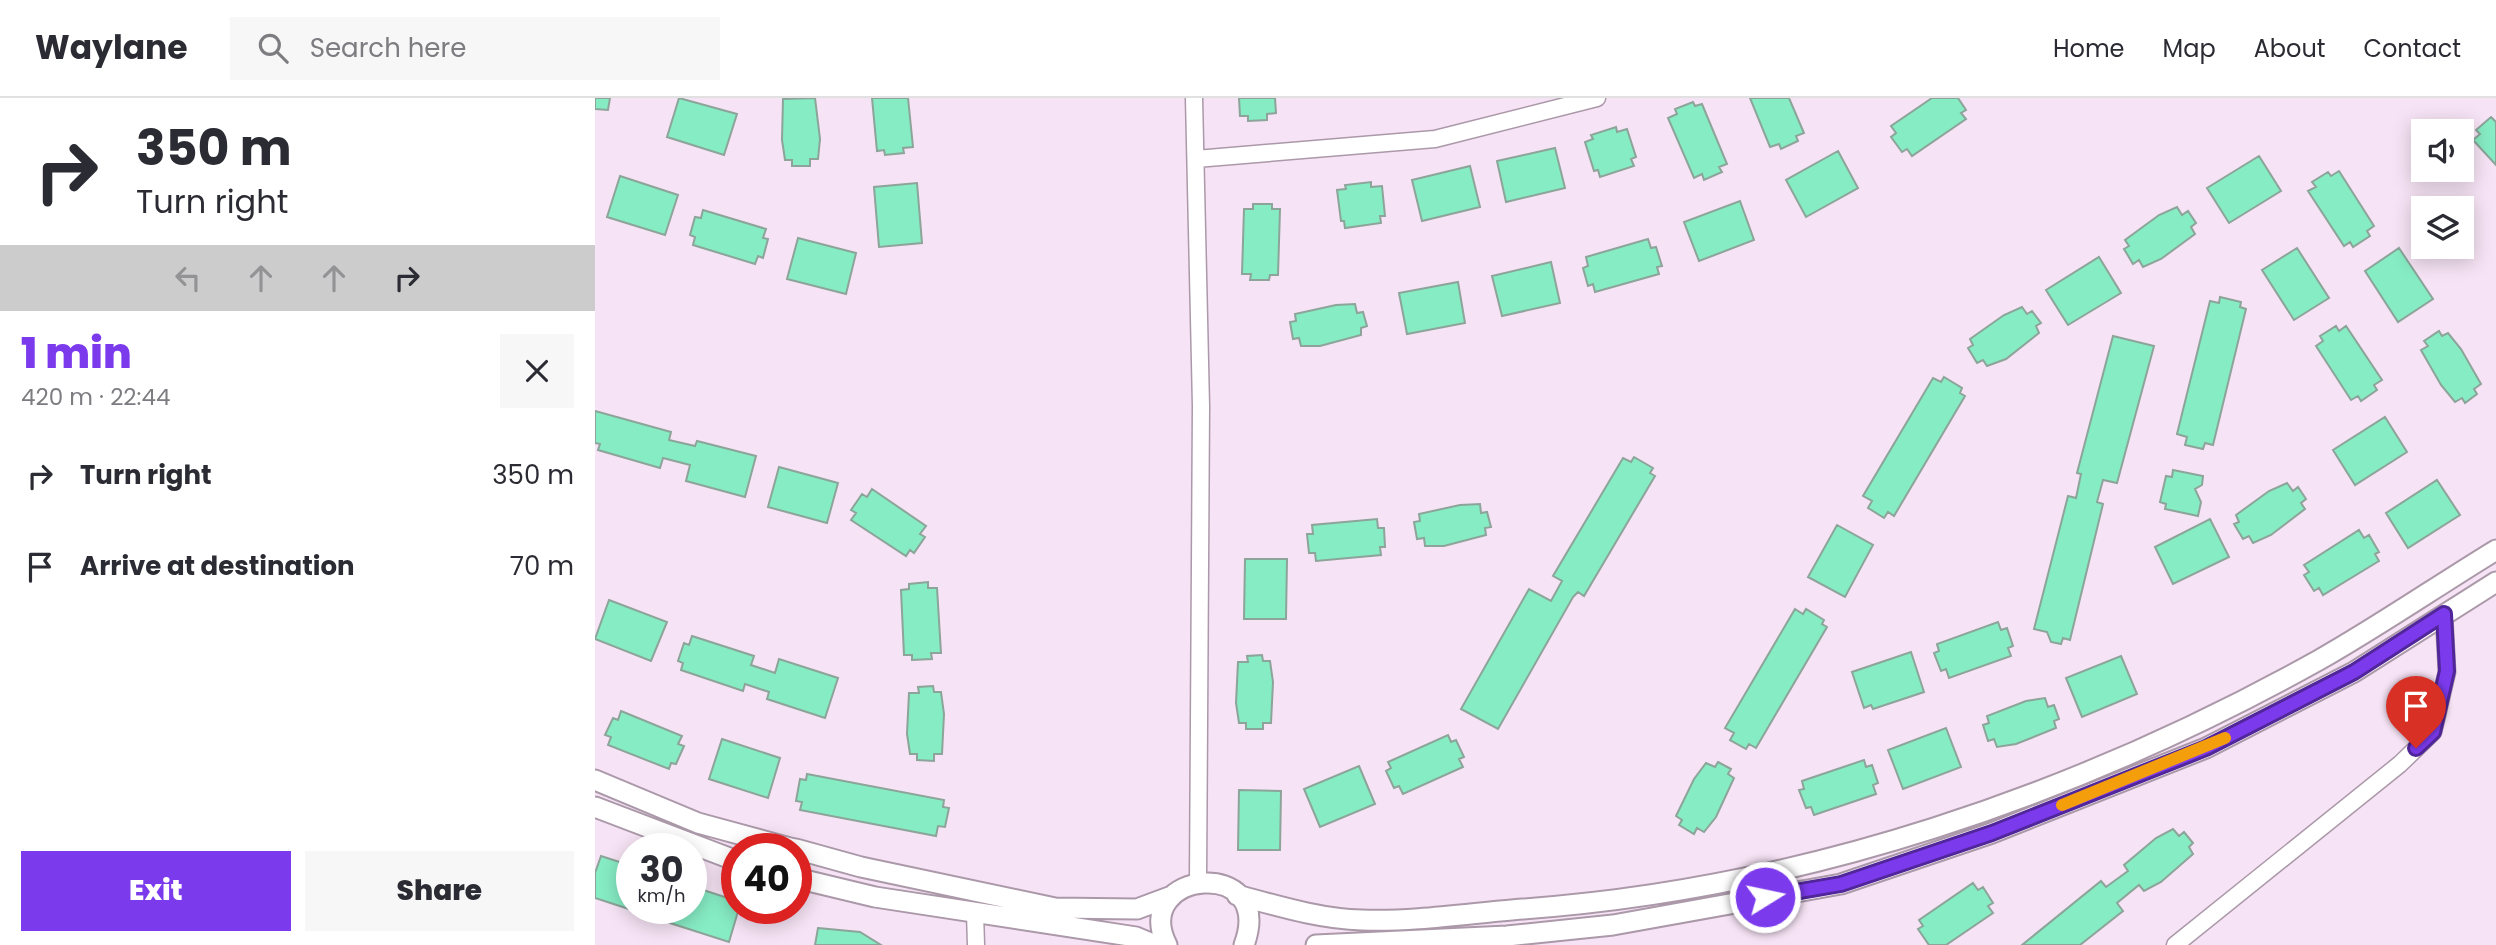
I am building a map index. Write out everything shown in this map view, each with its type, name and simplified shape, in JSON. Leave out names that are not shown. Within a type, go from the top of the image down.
[{"type":"street","points":[[1194,98],[1201,406],[1198,881]]},
{"type":"street","points":[[1196,159],[1435,139],[1597,98]]},
{"type":"street","points":[[1167,945],[1161,923],[1164,909],[1184,886],[1198,881],[1213,881],[1237,895],[1305,913],[1363,920],[1609,903],[1693,889],[1854,854],[2045,789],[2188,727],[2320,659],[2496,550]]},
{"type":"street","points":[[1316,945],[1507,936],[1613,925],[1841,884],[1992,833],[2206,748],[2354,672],[2496,582]]},
{"type":"street","points":[[2175,945],[2400,764],[2433,732],[2447,671],[2444,614]]},
{"type":"street","points":[[595,780],[698,822],[738,833]]},
{"type":"street","points":[[595,807],[721,855]]},
{"type":"street","points":[[812,854],[862,867],[1055,908],[1137,909],[1173,896]]},
{"type":"street","points":[[812,882],[875,897],[1136,937],[1155,945]]},
{"type":"street","points":[[1237,895],[1249,919],[1244,945]]},
{"type":"street","points":[[975,913],[976,945]]},
{"type":"building","points":[[595,98],[610,98],[608,110],[595,109]]},
{"type":"building","points":[[679,98],[737,114],[724,155],[667,137]]},
{"type":"building","points":[[815,98],[820,139],[818,159],[810,159],[810,166],[792,166],[792,160],[785,160],[782,140],[783,99]]},
{"type":"building","points":[[872,98],[908,98],[913,147],[903,148],[904,153],[885,155],[884,150],[877,151]]},
{"type":"building","points":[[1239,98],[1275,98],[1276,113],[1267,114],[1267,120],[1248,121],[1248,116],[1240,116]]},
{"type":"building","points":[[1750,98],[1789,98],[1804,133],[1796,136],[1798,141],[1781,149],[1779,144],[1770,147]]},
{"type":"building","points":[[1932,98],[1958,98],[1966,110],[1961,113],[1966,119],[1912,156],[1907,149],[1902,152],[1891,137],[1896,133],[1891,126]]},
{"type":"building","points":[[1693,102],[1695,106],[1702,104],[1727,164],[1719,167],[1722,172],[1704,180],[1702,174],[1694,178],[1668,118],[1677,114],[1675,109]]},
{"type":"building","points":[[2491,117],[2496,122],[2496,165],[2474,141],[2480,134],[2476,130]]},
{"type":"building","points":[[1616,127],[1617,132],[1627,129],[1636,157],[1631,159],[1634,166],[1600,177],[1598,170],[1594,171],[1585,142],[1593,139],[1591,135]]},
{"type":"building","points":[[1555,148],[1565,188],[1506,202],[1497,161]]},
{"type":"building","points":[[1838,151],[1858,188],[1806,217],[1786,180]]},
{"type":"building","points":[[2259,156],[2281,191],[2229,223],[2207,188]]},
{"type":"building","points":[[1470,166],[1480,207],[1422,221],[1412,180]]},
{"type":"building","points":[[2339,171],[2374,226],[2367,231],[2370,236],[2353,247],[2350,242],[2344,246],[2308,191],[2316,187],[2312,182],[2328,172],[2331,176]]},
{"type":"building","points":[[620,176],[678,195],[665,235],[607,217]]},
{"type":"building","points":[[1371,182],[1371,187],[1382,186],[1385,216],[1380,216],[1381,223],[1345,228],[1344,221],[1341,221],[1337,190],[1346,189],[1345,185]]},
{"type":"building","points":[[917,183],[922,243],[879,247],[874,187]]},
{"type":"building","points":[[1740,201],[1754,240],[1699,261],[1684,222]]},
{"type":"building","points":[[1253,204],[1272,204],[1272,209],[1280,209],[1278,275],[1270,275],[1269,280],[1250,280],[1251,274],[1242,274],[1244,209],[1253,209]]},
{"type":"building","points":[[2177,207],[2182,215],[2188,211],[2196,223],[2191,227],[2195,234],[2161,259],[2143,267],[2139,260],[2133,264],[2124,249],[2129,246],[2125,240],[2159,215]]},
{"type":"building","points":[[703,210],[766,229],[763,238],[768,239],[763,258],[758,256],[755,264],[693,245],[695,237],[690,235],[695,217],[701,218]]},
{"type":"building","points":[[798,238],[856,253],[846,294],[787,279]]},
{"type":"building","points":[[1648,239],[1651,248],[1656,247],[1662,266],[1657,267],[1659,274],[1595,292],[1593,284],[1588,286],[1583,268],[1588,266],[1586,257]]},
{"type":"building","points":[[2297,248],[2329,298],[2294,320],[2262,270]]},
{"type":"building","points":[[2399,248],[2433,299],[2398,322],[2365,271]]},
{"type":"building","points":[[2099,257],[2121,293],[2068,325],[2046,290]]},
{"type":"building","points":[[1551,262],[1560,303],[1502,316],[1492,276]]},
{"type":"building","points":[[1458,282],[1465,323],[1407,334],[1399,293]]},
{"type":"building","points":[[2220,297],[2241,302],[2240,307],[2246,309],[2213,445],[2205,443],[2203,449],[2185,445],[2187,437],[2177,434],[2210,301],[2219,303]]},
{"type":"building","points":[[1355,304],[1357,313],[1363,312],[1367,326],[1361,328],[1361,335],[1320,346],[1301,346],[1299,338],[1293,339],[1290,322],[1296,321],[1295,314],[1336,305]]},
{"type":"building","points":[[2022,307],[2027,314],[2032,311],[2041,323],[2036,326],[2039,333],[2006,359],[1987,366],[1983,360],[1977,363],[1968,348],[1973,345],[1970,339],[2004,315]]},
{"type":"building","points":[[2336,326],[2339,331],[2346,326],[2382,380],[2374,385],[2377,390],[2361,401],[2358,396],[2351,400],[2316,346],[2323,341],[2320,336]]},
{"type":"building","points":[[2439,331],[2442,336],[2448,333],[2461,349],[2481,384],[2474,389],[2477,394],[2465,403],[2462,398],[2455,402],[2441,385],[2421,350],[2428,346],[2424,341]]},
{"type":"building","points":[[2113,336],[2154,346],[2117,483],[2103,480],[2097,502],[2103,504],[2070,640],[2063,638],[2061,644],[2051,642],[2047,632],[2034,629],[2068,496],[2076,498],[2081,474],[2077,473]]},
{"type":"building","points":[[1944,377],[1962,388],[1960,393],[1965,396],[1894,516],[1888,512],[1884,518],[1868,508],[1872,501],[1863,496],[1933,378],[1941,382]]},
{"type":"building","points":[[595,411],[671,432],[669,440],[695,446],[697,441],[756,456],[745,497],[686,481],[690,465],[663,458],[660,468],[598,450],[600,444],[595,443]]},
{"type":"building","points":[[2385,417],[2407,452],[2355,485],[2333,450]]},
{"type":"building","points":[[1634,457],[1653,468],[1650,473],[1655,476],[1584,596],[1578,592],[1573,597],[1498,729],[1461,709],[1529,589],[1551,601],[1562,581],[1553,576],[1623,458],[1631,462]]},
{"type":"building","points":[[779,467],[838,483],[827,523],[768,507]]},
{"type":"building","points":[[2173,470],[2203,476],[2202,485],[2195,489],[2201,502],[2198,516],[2165,509],[2166,504],[2160,502],[2166,476],[2172,477]]},
{"type":"building","points":[[2437,480],[2460,515],[2408,548],[2386,513]]},
{"type":"building","points":[[2287,483],[2293,491],[2298,487],[2306,499],[2301,503],[2305,509],[2271,535],[2253,543],[2249,536],[2243,539],[2234,524],[2239,522],[2236,515],[2269,491]]},
{"type":"building","points":[[872,489],[926,526],[920,534],[925,537],[914,553],[910,550],[906,556],[851,520],[856,513],[851,510],[862,494],[867,497]]},
{"type":"building","points":[[1480,504],[1481,513],[1487,512],[1491,527],[1485,528],[1486,535],[1444,546],[1425,546],[1424,538],[1417,539],[1414,522],[1420,521],[1419,514],[1460,505]]},
{"type":"building","points":[[1377,519],[1378,528],[1384,528],[1385,547],[1380,547],[1381,555],[1316,561],[1315,553],[1309,553],[1307,534],[1313,534],[1312,525]]},
{"type":"building","points":[[2210,519],[2229,557],[2173,584],[2155,547]]},
{"type":"building","points":[[1837,525],[1873,545],[1845,597],[1808,577]]},
{"type":"building","points":[[2359,530],[2364,538],[2369,535],[2379,552],[2375,554],[2379,561],[2323,595],[2319,588],[2314,591],[2304,575],[2309,572],[2304,565]]},
{"type":"building","points":[[1245,559],[1287,559],[1286,619],[1244,619]]},
{"type":"building","points":[[928,582],[928,588],[937,588],[941,653],[931,653],[932,659],[912,660],[912,655],[904,655],[901,590],[909,589],[909,584]]},
{"type":"building","points":[[609,600],[667,622],[651,661],[595,639]]},
{"type":"building","points":[[1795,609],[1803,614],[1806,609],[1824,620],[1822,624],[1827,627],[1756,748],[1749,744],[1746,749],[1730,740],[1734,733],[1725,728]]},
{"type":"building","points":[[1998,622],[2001,630],[2007,628],[2013,646],[2008,648],[2011,656],[1949,678],[1946,669],[1941,671],[1934,653],[1939,651],[1937,644]]},
{"type":"building","points":[[692,636],[754,656],[751,665],[775,673],[779,659],[838,678],[825,718],[767,699],[769,692],[745,684],[743,691],[681,670],[683,663],[678,661],[684,643],[689,645]]},
{"type":"building","points":[[1911,652],[1924,692],[1873,709],[1871,705],[1864,708],[1852,672]]},
{"type":"building","points":[[1262,655],[1263,661],[1270,661],[1273,682],[1271,723],[1263,723],[1263,729],[1246,729],[1246,723],[1239,723],[1236,703],[1238,662],[1248,662],[1247,656]]},
{"type":"building","points":[[2121,656],[2137,694],[2082,717],[2066,678]]},
{"type":"building","points":[[933,686],[934,692],[941,692],[944,714],[942,754],[934,754],[934,761],[917,760],[917,754],[910,754],[907,734],[909,693],[919,693],[918,687]]},
{"type":"building","points":[[2045,698],[2048,707],[2054,705],[2059,719],[2054,721],[2056,728],[2016,744],[1997,747],[1994,739],[1988,741],[1983,725],[1989,723],[1987,716],[2026,701]]},
{"type":"building","points":[[621,711],[682,736],[678,744],[684,746],[676,764],[671,763],[669,769],[608,745],[611,737],[605,735],[613,718],[618,720]]},
{"type":"building","points":[[1946,728],[1961,767],[1903,789],[1888,750]]},
{"type":"building","points":[[1448,735],[1451,742],[1456,740],[1464,757],[1459,759],[1463,767],[1403,794],[1399,786],[1394,788],[1386,771],[1391,768],[1388,762]]},
{"type":"building","points":[[722,739],[780,758],[768,798],[709,779]]},
{"type":"building","points":[[1864,760],[1866,767],[1872,765],[1878,783],[1873,785],[1876,794],[1814,815],[1811,807],[1806,808],[1799,790],[1804,789],[1802,781]]},
{"type":"building","points":[[1718,762],[1731,769],[1728,774],[1734,778],[1716,817],[1704,832],[1697,828],[1694,834],[1679,825],[1682,820],[1676,816],[1694,779],[1706,763],[1715,767]]},
{"type":"building","points":[[1359,766],[1375,804],[1320,827],[1304,789]]},
{"type":"building","points":[[807,774],[944,800],[943,807],[949,808],[945,827],[938,826],[936,836],[800,810],[802,802],[796,801],[800,779],[806,780]]},
{"type":"building","points":[[1239,790],[1281,791],[1280,850],[1238,850]]},
{"type":"building","points":[[2173,829],[2179,836],[2184,832],[2193,843],[2189,847],[2193,854],[2161,882],[2144,891],[2139,885],[2117,903],[2123,911],[2080,945],[2022,945],[2101,881],[2106,887],[2128,871],[2124,865],[2156,838]]},
{"type":"building","points":[[601,856],[616,861],[616,905],[595,898],[595,873]]},
{"type":"building","points":[[1973,883],[1978,890],[1983,887],[1993,903],[1988,906],[1993,913],[1946,945],[1929,945],[1918,929],[1923,926],[1919,920]]},
{"type":"building","points":[[707,891],[721,896],[721,924],[734,924],[729,942],[673,924],[707,924]]},
{"type":"building","points":[[818,928],[860,932],[881,945],[815,945]]},
{"type":"slow traffic","points":[[2062,805],[2225,738]]},
{"type":"route","points":[[1765,897],[1841,884],[1992,833],[2206,748],[2354,672],[2444,614],[2447,671],[2433,732],[2416,748]]}]
